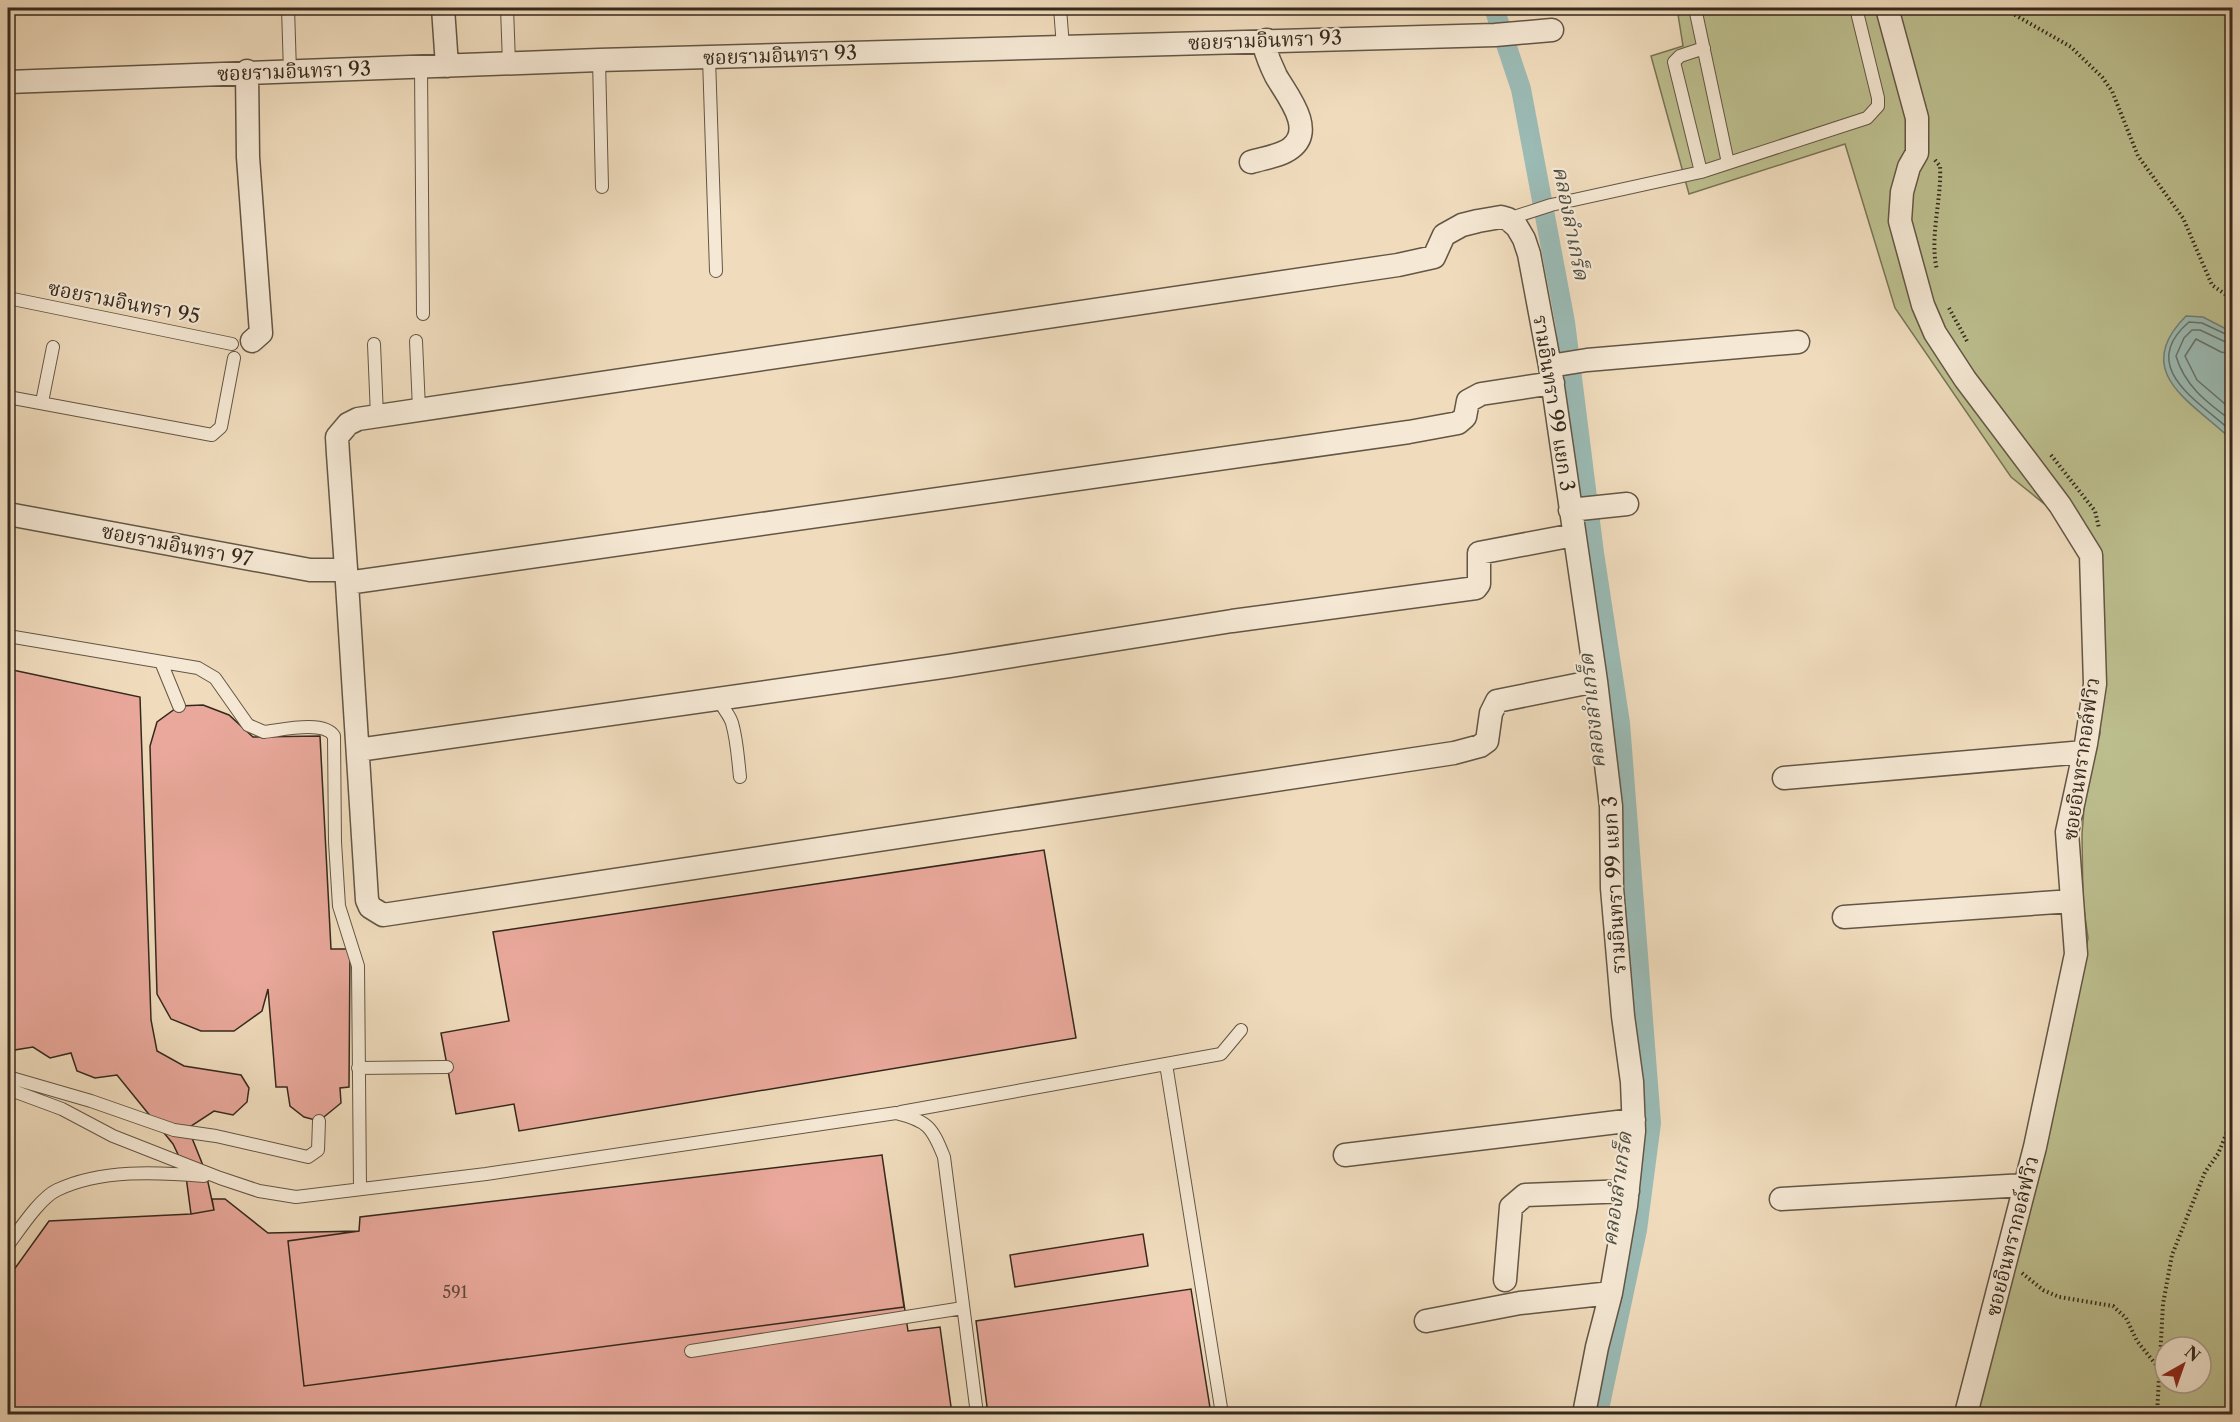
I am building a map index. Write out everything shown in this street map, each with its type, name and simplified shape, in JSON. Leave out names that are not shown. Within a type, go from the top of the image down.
[{"type":"street","points":[[443,8],[447,66]]},
{"type":"street","points":[[1887,8],[1917,118],[1918,147],[1902,192],[1900,221],[1923,305],[1935,333],[1965,379],[2060,505],[2091,555]]},
{"type":"street","name":"ซอยรามอินทรา 93","points":[[8,81],[599,60],[1495,35],[1552,30]]},
{"type":"street","points":[[1251,162],[1292,148],[1298,141],[1300,125],[1296,108],[1268,59],[1264,45],[1267,40]]},
{"type":"street","points":[[242,342],[261,333],[248,158],[247,71]]},
{"type":"street","points":[[1512,218],[1501,217],[1462,225],[1444,235],[1434,257],[1398,265],[419,409],[377,416],[348,424],[337,437],[367,900],[370,907],[383,915],[1454,753],[1479,746],[1487,741],[1491,713],[1497,701],[1596,681]]},
{"type":"street","name":"รามอินทรา 99 แยก 3","points":[[1512,218],[1529,254],[1556,371],[1576,509],[1574,535],[1596,681],[1611,806],[1612,888],[1634,1119],[1628,1191],[1611,1293],[1597,1347],[1584,1414]]},
{"type":"street","points":[[1556,371],[1587,360],[1798,342]]},
{"type":"street","name":"ซอยรามอินทรา 97","points":[[8,514],[347,576],[1409,432],[1458,423],[1465,417],[1468,401],[1481,394],[1556,371]]},
{"type":"street","points":[[1576,509],[1618,504]]},
{"type":"street","points":[[358,750],[1476,588],[1479,584],[1479,553],[1574,535]]},
{"type":"street","name":"ซอยอินทรากอล์ฟวิว","points":[[1966,1414],[2025,1185],[2076,954],[2067,832],[2084,752],[2095,684],[2091,555]]},
{"type":"street","points":[[1784,778],[2084,752]]},
{"type":"street","points":[[1844,917],[2072,901]]},
{"type":"street","points":[[1345,1155],[1634,1119]]},
{"type":"street","points":[[1781,1199],[2025,1185]]},
{"type":"street","points":[[1504,1280],[1511,1207],[1516,1200],[1525,1195],[1628,1191]]},
{"type":"street","points":[[1426,1321],[1520,1304],[1611,1293]]},
{"type":"lane","points":[[288,8],[290,72]]},
{"type":"lane","points":[[507,8],[509,63]]},
{"type":"lane","points":[[1060,8],[1063,47]]},
{"type":"lane","points":[[1695,8],[1728,163]]},
{"type":"lane","points":[[1512,218],[1551,206],[1701,172],[1867,118],[1874,112],[1878,98],[1856,8]]},
{"type":"lane","points":[[1701,172],[1674,62],[1680,56],[1704,48]]},
{"type":"lane","points":[[708,58],[716,271]]},
{"type":"lane","points":[[599,60],[602,187]]},
{"type":"lane","points":[[421,67],[423,314]]},
{"type":"lane","name":"ซอยรามอินทรา 95","points":[[8,298],[242,342]]},
{"type":"lane","points":[[416,341],[419,409]]},
{"type":"lane","points":[[374,344],[377,416]]},
{"type":"lane","points":[[42,402],[53,346]]},
{"type":"lane","points":[[8,397],[212,435],[221,427],[234,358]]},
{"type":"lane","points":[[8,636],[198,668],[211,674],[248,725],[258,731],[322,726],[330,730],[334,736],[330,842],[339,906],[358,966],[360,1188]]},
{"type":"lane","points":[[161,662],[179,706]]},
{"type":"lane","points":[[719,697],[734,730],[740,777]]},
{"type":"lane","points":[[8,1089],[62,1109],[113,1136],[220,1178],[259,1191],[296,1197],[486,1174],[896,1113],[1221,1054],[1241,1030]]},
{"type":"lane","points":[[1166,1064],[1222,1414]]},
{"type":"lane","points":[[358,1068],[447,1067]]},
{"type":"lane","points":[[8,1077],[91,1101],[142,1121],[174,1130],[273,1148],[308,1157],[318,1150],[319,1121]]},
{"type":"lane","points":[[896,1113],[918,1118],[934,1130],[944,1157],[977,1414]]},
{"type":"lane","points":[[8,1245],[33,1212],[56,1190],[106,1176],[152,1172],[220,1178]]},
{"type":"lane","points":[[691,1351],[963,1308]]},
{"type":"path","points":[[2003,8],[2071,47],[2102,77],[2112,91],[2138,156],[2187,225],[2212,285],[2232,299]]},
{"type":"path","points":[[1918,147],[1940,166],[1942,189],[1936,264],[1938,276]]},
{"type":"path","points":[[1944,299],[1971,348]]},
{"type":"path","points":[[2043,446],[2095,511],[2099,526],[2091,555]]},
{"type":"path","points":[[2162,1335],[2163,1304],[2172,1255],[2205,1172],[2218,1154],[2232,1120]]},
{"type":"path","points":[[2004,1266],[2021,1272],[2043,1290],[2059,1297],[2113,1306],[2126,1318],[2138,1341],[2153,1361]]},
{"type":"path","points":[[2157,1414],[2159,1395]]},
{"type":"green space","points":[[1677,8],[2232,8],[2232,1414],[1976,1414],[2070,1033],[2088,938],[2083,902],[2082,834],[2086,784],[2100,734],[2099,548],[2011,477],[1895,308],[1845,144],[1689,194],[1651,56],[1683,46]]},
{"type":"water","points":[[2186,316],[2203,317],[2232,332],[2232,440],[2186,400],[2173,386],[2165,371],[2164,354],[2170,336]]},
{"type":"building","points":[[8,669],[140,697],[151,1020],[157,1051],[184,1066],[241,1075],[249,1088],[247,1102],[233,1115],[214,1111],[188,1128],[206,1173],[214,1210],[191,1214],[185,1169],[173,1144],[117,1075],[95,1078],[77,1071],[71,1053],[50,1058],[33,1047],[8,1051]]},
{"type":"building","points":[[203,705],[229,715],[253,737],[320,736],[331,949],[350,949],[349,1087],[340,1088],[341,1103],[319,1121],[304,1117],[290,1106],[287,1087],[276,1087],[268,989],[262,1011],[234,1031],[201,1031],[171,1019],[157,994],[150,746],[157,722],[179,706]]},
{"type":"building","points":[[1044,850],[1076,1038],[519,1131],[514,1104],[456,1114],[441,1033],[509,1021],[493,932]]},
{"type":"building","points":[[882,1155],[908,1331],[940,1327],[952,1414],[8,1414],[8,1278],[49,1221],[191,1214],[214,1210],[212,1199],[225,1199],[268,1233],[359,1231],[360,1217]]},
{"type":"building","points":[[882,1155],[904,1307],[304,1386],[288,1241],[359,1231],[360,1217]]},
{"type":"building","points":[[1143,1234],[1148,1266],[1015,1287],[1010,1255]]},
{"type":"building","points":[[1191,1289],[1211,1414],[988,1414],[976,1321]]},
{"type":"waterway","name":"คลองลำเกร็ด","points":[[1494,8],[1521,89],[1565,322],[1594,553],[1620,723],[1651,1123],[1637,1230],[1598,1414]]}]
